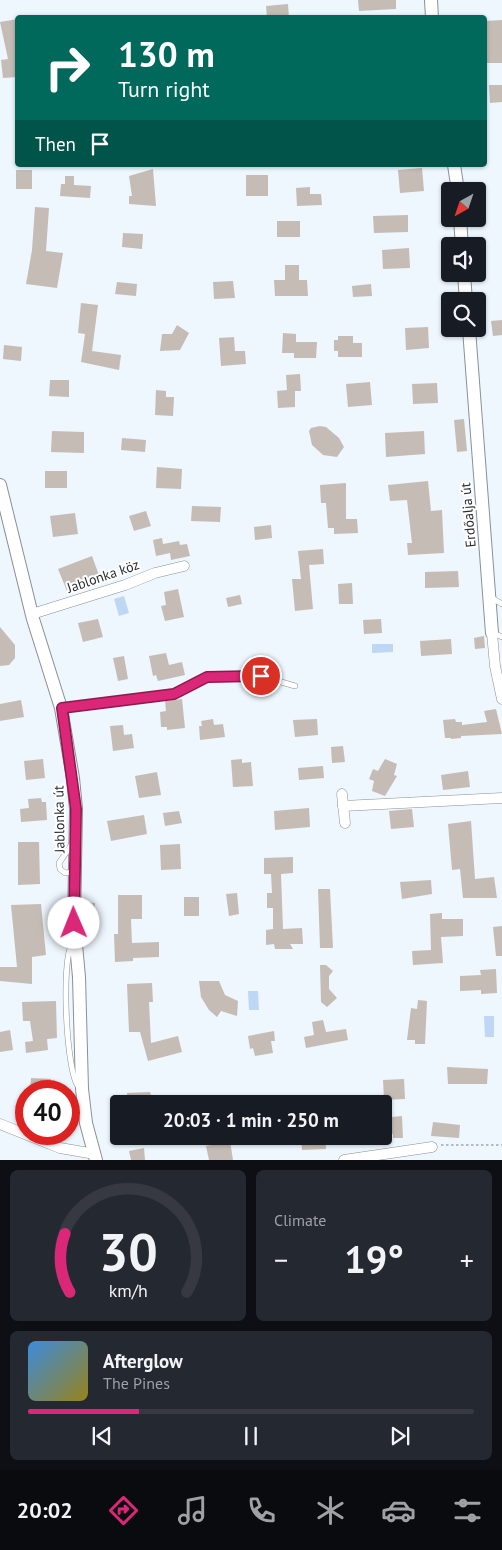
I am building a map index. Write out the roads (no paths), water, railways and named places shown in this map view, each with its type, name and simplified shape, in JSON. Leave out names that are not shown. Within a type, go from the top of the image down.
[{"type":"street","points":[[431,0],[432,15]]},
{"type":"street","points":[[454,167],[457,182]]},
{"type":"street","name":"Erdőalja út","points":[[470,337],[490,597],[497,635],[495,666],[502,699]]},
{"type":"street","name":"Jablonka út","points":[[0,485],[32,614],[62,708],[74,778],[76,840],[74,872],[82,1089],[86,1123],[96,1157]]},
{"type":"street","name":"Jablonka köz","points":[[32,614],[125,585],[155,573],[184,566]]},
{"type":"street","points":[[342,794],[344,823]]},
{"type":"street","points":[[343,806],[502,798]]},
{"type":"street","points":[[0,1124],[60,1148],[96,1157]]},
{"type":"street","points":[[344,1160],[418,1155],[432,1147]]},
{"type":"lane","points":[[490,597],[502,604]]},
{"type":"lane","points":[[62,708],[174,694],[207,677],[261,676],[295,686]]},
{"type":"water","points":[[124,596],[129,613],[119,616],[114,599]]},
{"type":"water","points":[[372,644],[393,644],[393,652],[372,653]]},
{"type":"water","points":[[248,991],[258,991],[259,1010],[249,1010]]},
{"type":"water","points":[[484,1016],[494,1016],[494,1037],[485,1037]]}]
